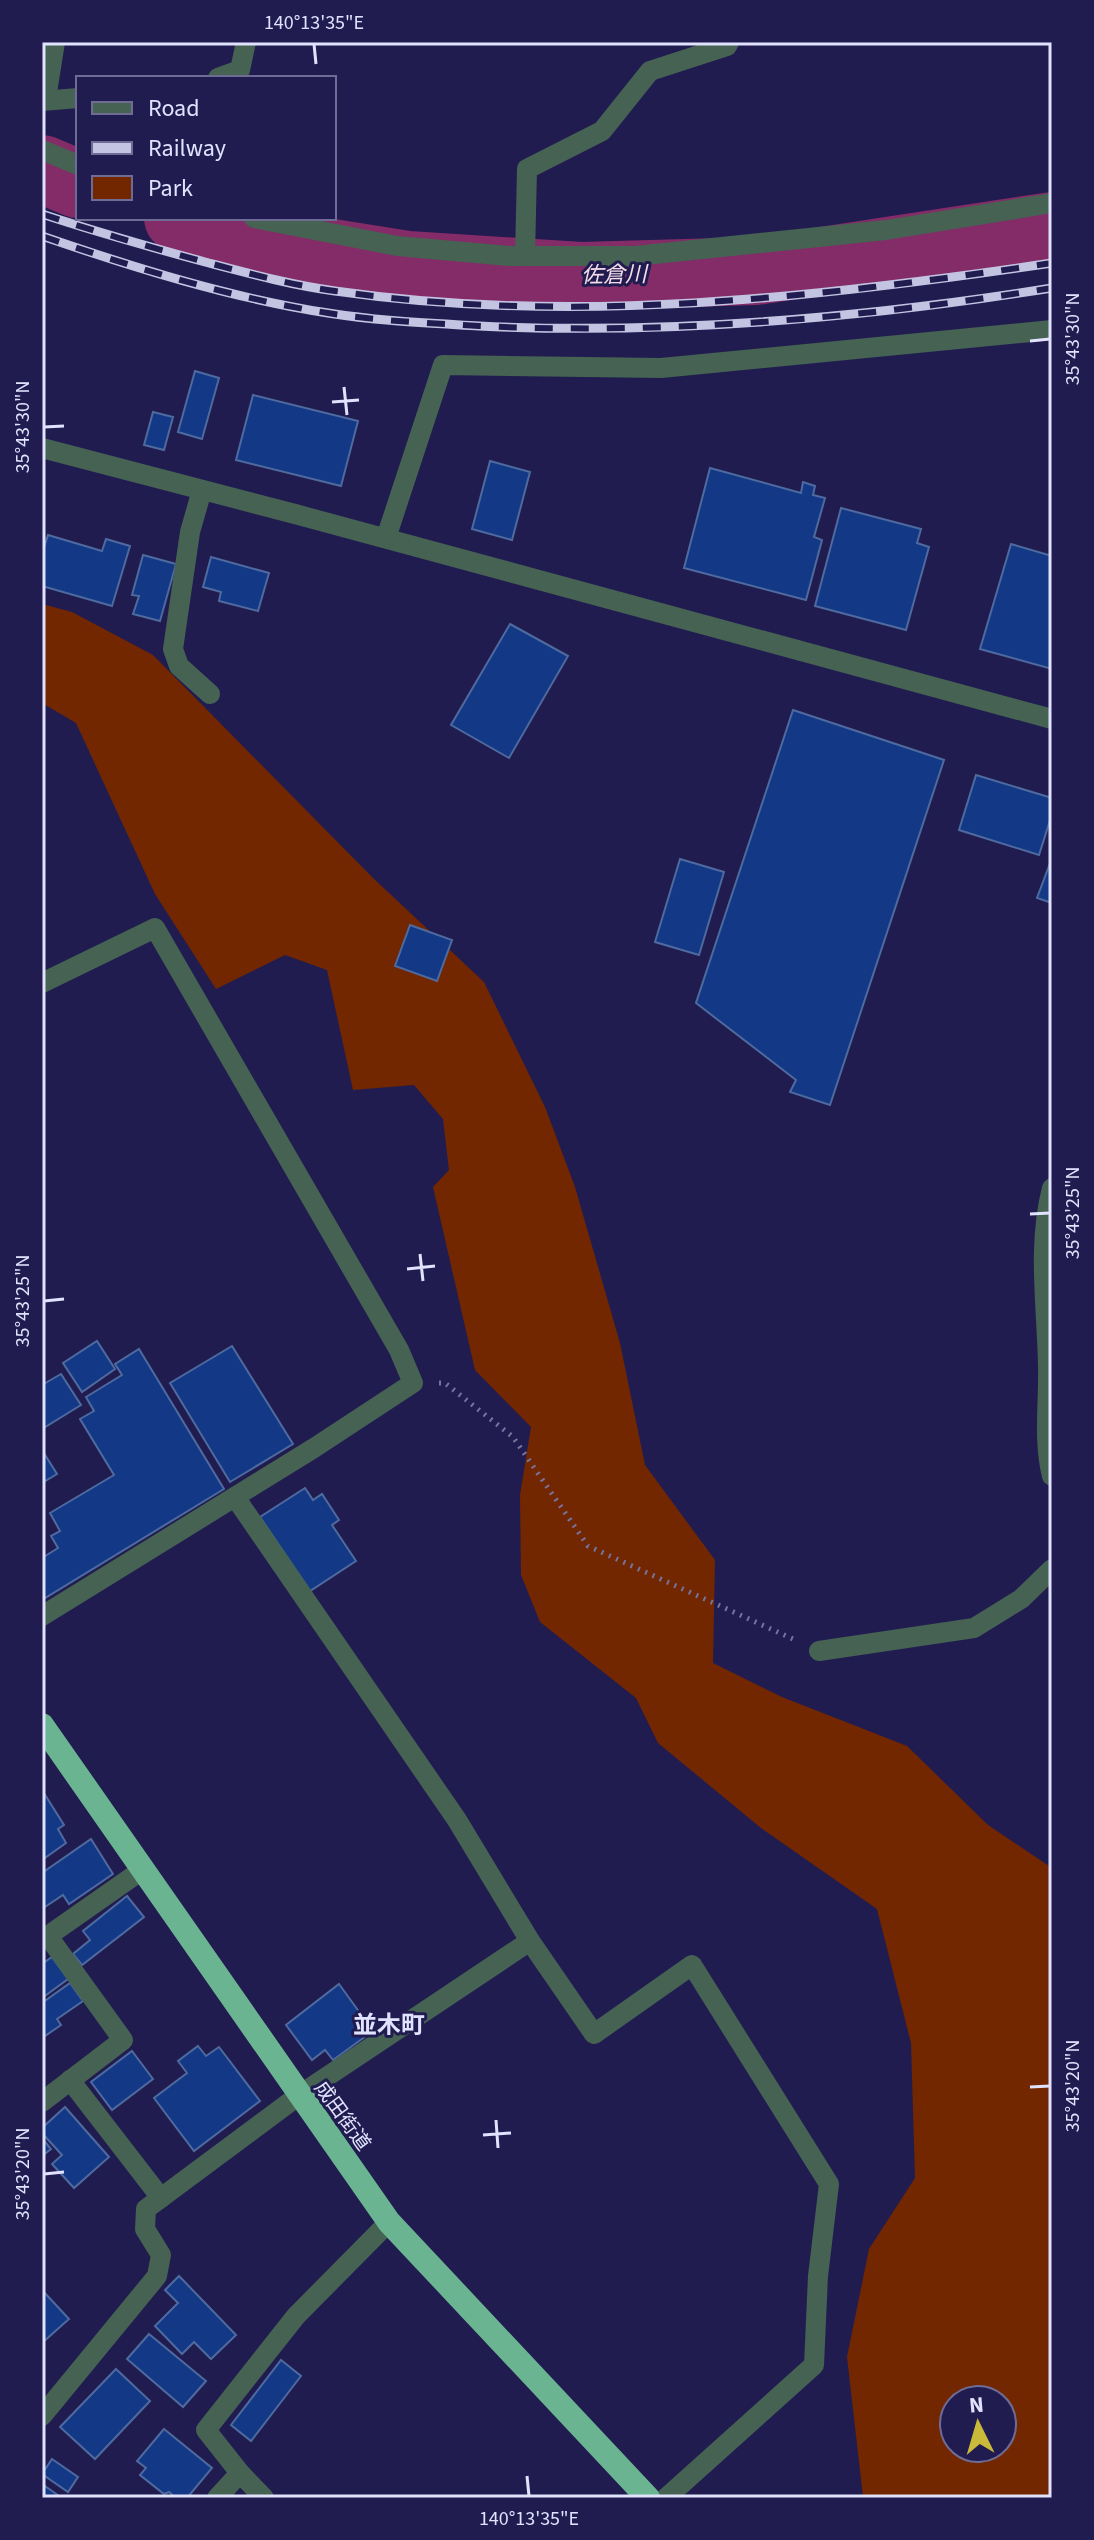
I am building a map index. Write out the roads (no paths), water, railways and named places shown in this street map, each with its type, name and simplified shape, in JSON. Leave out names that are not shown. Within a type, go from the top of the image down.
[{"type":"highway","name":"成田街道","points":[[42,1725],[298,2096],[389,2222],[648,2498]]},
{"type":"street","points":[[55,42],[44,100],[76,98]]},
{"type":"street","points":[[224,76],[240,70],[246,42]]},
{"type":"street","points":[[525,256],[527,169],[602,131],[650,71],[727,46],[729,42]]},
{"type":"street","points":[[42,150],[76,164]]},
{"type":"street","points":[[264,220],[397,246],[525,256],[635,256],[886,230],[1052,203]]},
{"type":"street","points":[[386,538],[443,365],[661,368],[1052,330]]},
{"type":"street","points":[[42,448],[1052,719]]},
{"type":"street","points":[[202,490],[190,532],[173,649],[179,666],[210,694]]},
{"type":"street","points":[[42,983],[155,928],[399,1350],[413,1383],[42,1616]]},
{"type":"street","points":[[1052,1188],[1044,1244],[1047,1458],[1052,1476]]},
{"type":"street","points":[[235,1497],[457,1820],[530,1941],[594,2034],[692,1965],[829,2184],[818,2276],[814,2365],[666,2498]]},
{"type":"street","points":[[819,1651],[974,1628],[1021,1599],[1052,1569]]},
{"type":"street","points":[[42,2102],[123,2040],[45,1938],[142,1870]]},
{"type":"street","points":[[42,2416],[157,2276],[161,2255],[145,2229],[146,2209],[298,2096],[530,1941]]},
{"type":"street","points":[[70,2080],[161,2198]]},
{"type":"street","points":[[264,2498],[206,2430],[296,2316],[389,2222]]},
{"type":"street","points":[[217,2498],[240,2473]]},
{"type":"waterway","name":"佐倉川","points":[[42,169],[76,183]]},
{"type":"waterway","name":"佐倉川","points":[[185,220],[264,242],[408,265],[581,276],[756,271],[1052,226]]},
{"type":"railway","points":[[42,214],[184,256],[302,285],[425,301],[515,306],[694,303],[784,296],[1052,263]]},
{"type":"railway","points":[[42,236],[184,281],[292,307],[366,318],[479,326],[623,328],[767,322],[910,308],[1052,288]]},
{"type":"district","name":"並木町","points":[[389,2025]]}]
